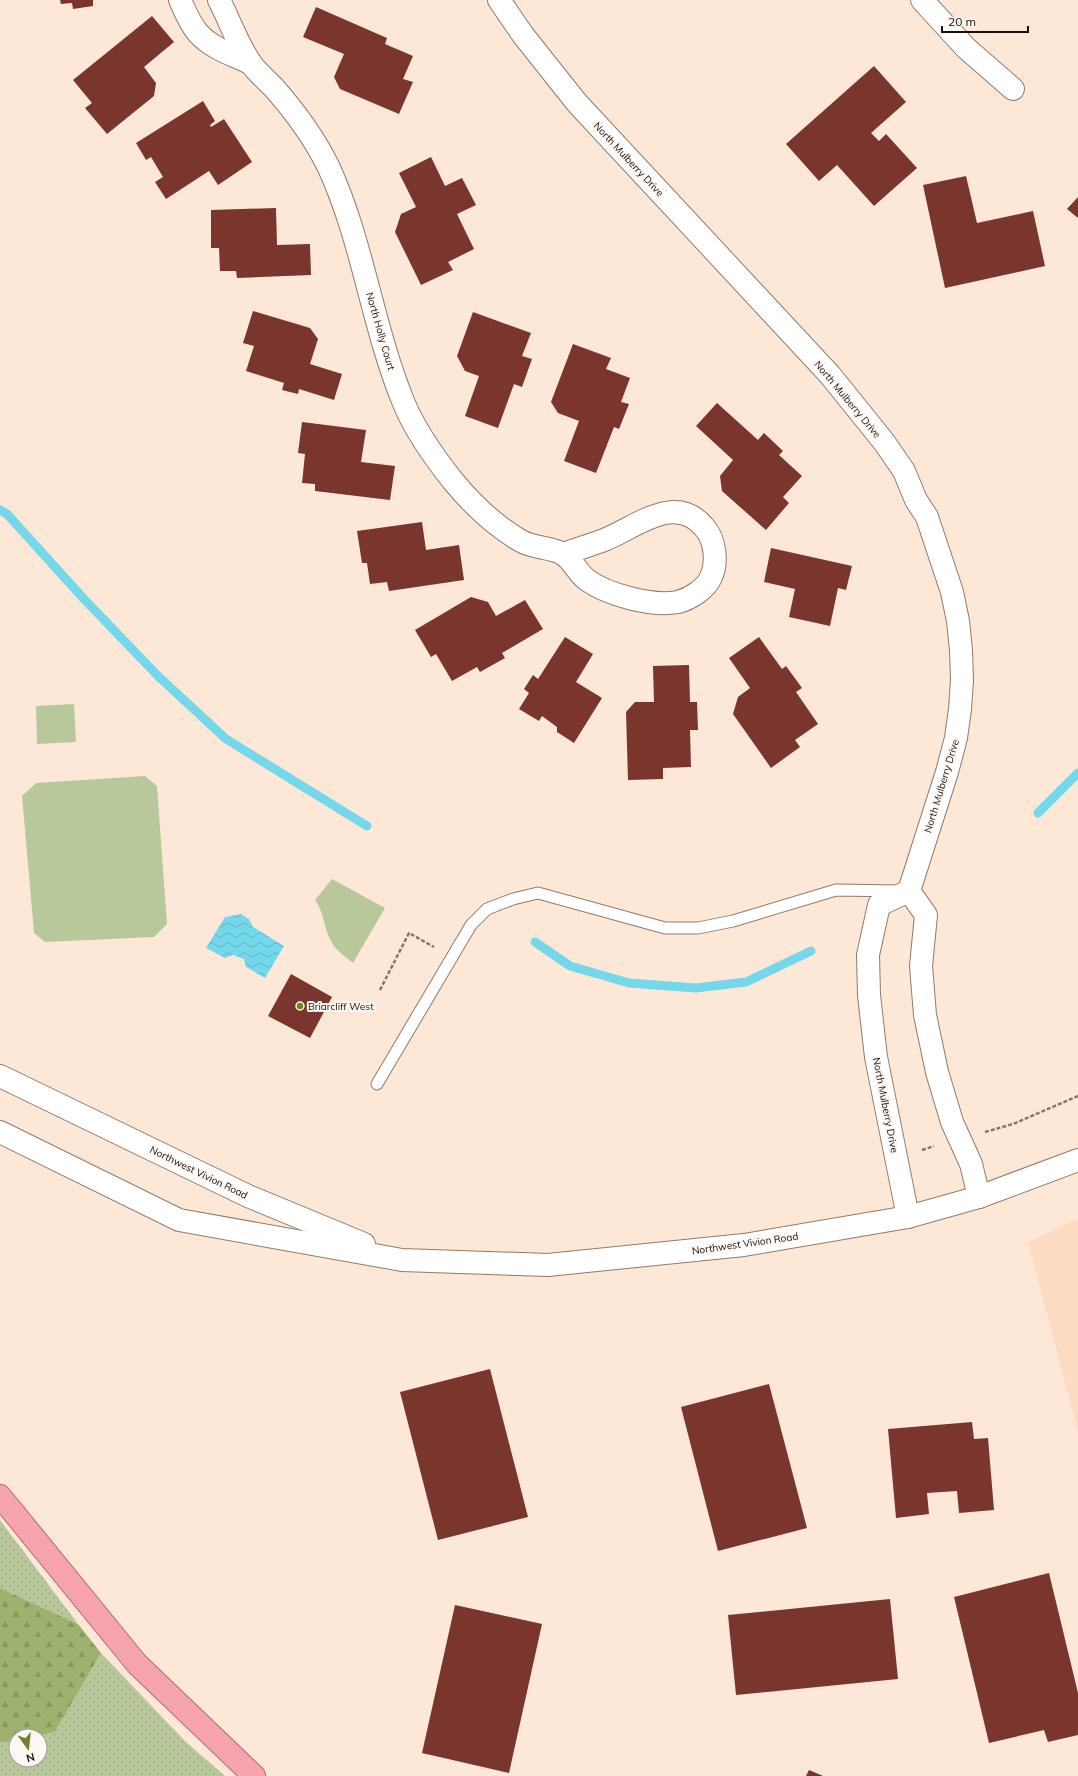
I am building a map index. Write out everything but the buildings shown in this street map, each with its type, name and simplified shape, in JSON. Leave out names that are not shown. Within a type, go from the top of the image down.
[{"type":"highway","points":[[0,1496],[137,1664],[254,1776]]},
{"type":"street","name":"North Holly Court","points":[[180,0],[186,14],[199,34],[222,50],[250,63]]},
{"type":"street","name":"North Holly Court","points":[[219,0],[250,63],[274,87],[305,125],[328,166],[346,210],[392,371],[404,403],[440,466],[467,498],[494,522],[523,542],[564,554]]},
{"type":"street","name":"North Mulberry Drive","points":[[499,0],[522,35],[577,103],[830,375],[904,471],[916,500],[927,517],[952,592],[958,621],[962,680],[960,709],[956,738],[947,772],[909,891],[879,904],[868,955],[869,995],[876,1057],[908,1217]]},
{"type":"street","points":[[922,0],[966,48],[1013,89]]},
{"type":"street","points":[[678,511],[698,520],[710,534],[715,557],[711,578],[698,593],[680,602],[663,603],[637,600],[611,592],[586,579],[564,554],[605,540],[659,514],[678,511]]},
{"type":"street","points":[[909,891],[926,915],[921,966],[925,1015],[937,1072],[952,1122],[971,1164],[979,1197]]},
{"type":"street","name":"Northwest Vivion Road","points":[[0,1076],[248,1196],[402,1260]]},
{"type":"street","name":"Northwest Vivion Road","points":[[0,1132],[179,1220],[402,1260],[548,1265],[744,1245],[908,1217],[979,1197],[1078,1160]]},
{"type":"lane","points":[[377,1084],[471,925],[487,909],[513,899],[538,893],[664,928],[698,928],[733,921],[836,890],[909,891]]},
{"type":"path","points":[[380,990],[409,933],[452,957]]},
{"type":"shaded area","points":[[1078,1219],[1078,1431],[1028,1242]]},
{"type":"green space","points":[[74,704],[76,742],[37,744],[36,706]]},
{"type":"green space","points":[[145,776],[157,786],[167,924],[154,937],[45,942],[34,933],[22,796],[36,783]]},
{"type":"green space","points":[[332,879],[385,908],[353,963],[333,944],[315,900]]},
{"type":"green space","points":[[0,1520],[78,1624],[0,1588]]},
{"type":"green space","points":[[0,1588],[78,1624],[101,1653],[55,1732],[48,1734],[48,1728],[8,1728],[8,1742],[0,1743]]},
{"type":"green space","points":[[101,1653],[186,1742],[225,1776],[0,1776],[0,1743],[8,1742],[8,1768],[48,1768],[48,1734],[55,1732]]},
{"type":"water","points":[[241,914],[249,919],[253,927],[284,946],[265,978],[246,967],[244,959],[233,955],[225,958],[206,948],[225,917]]},
{"type":"waterway","points":[[0,510],[7,514],[84,599],[158,676],[226,739],[367,826]]},
{"type":"waterway","points":[[1038,813],[1078,773]]},
{"type":"waterway","points":[[535,942],[570,966],[629,983],[696,988],[746,982],[811,951]]},
{"type":"place","name":"Briarcliff West","points":[[300,1006]]}]
